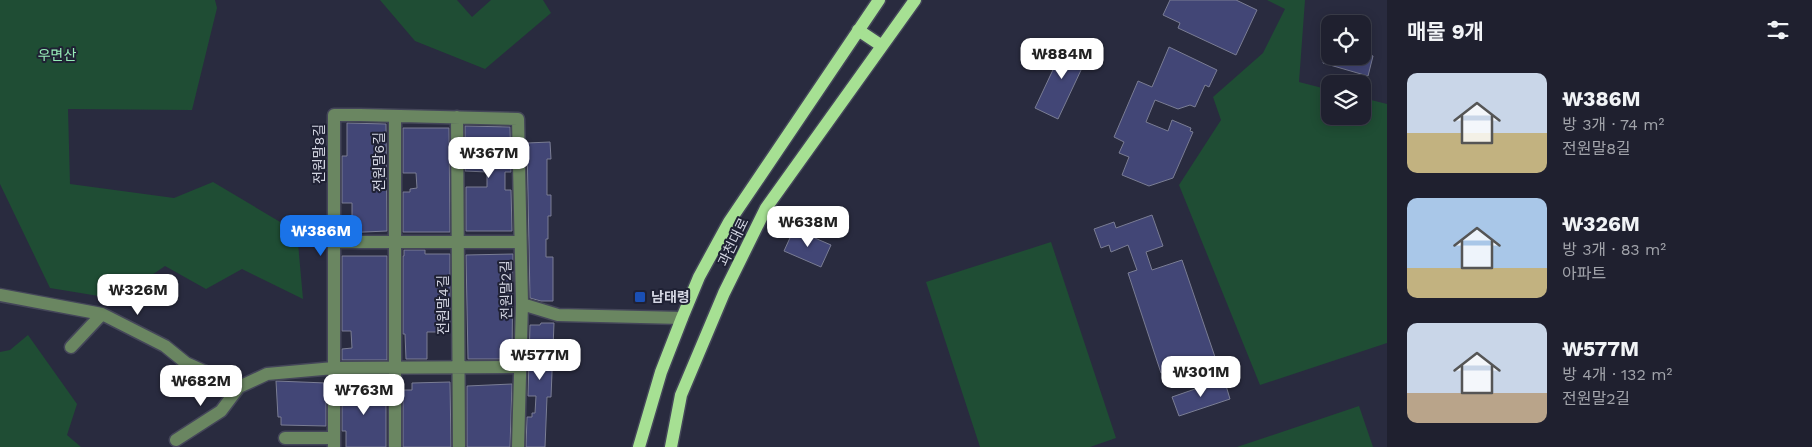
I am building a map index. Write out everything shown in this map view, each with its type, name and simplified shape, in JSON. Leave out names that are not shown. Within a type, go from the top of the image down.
[{"type":"main road","name":"과천대로","points":[[639,447],[661,372],[682,318],[700,277],[729,222],[879,0]]},
{"type":"main road","name":"과천대로","points":[[671,447],[681,395],[724,293],[766,208],[915,0]]},
{"type":"main road","points":[[858,30],[882,46]]},
{"type":"street","name":"전원말8길","points":[[285,438],[334,442],[334,115],[360,115]]},
{"type":"street","name":"전원말6길","points":[[360,115],[394,116],[395,447]]},
{"type":"street","points":[[394,116],[458,117]]},
{"type":"street","name":"전원말2길","points":[[458,117],[518,119],[522,304],[518,447]]},
{"type":"street","name":"전원말4길","points":[[458,117],[459,447]]},
{"type":"street","points":[[335,242],[458,242]]},
{"type":"street","name":"전원말2길","points":[[458,242],[520,242]]},
{"type":"street","points":[[0,295],[102,314],[165,346],[186,363],[239,387]]},
{"type":"street","points":[[522,304],[558,315],[682,318]]},
{"type":"street","points":[[71,347],[102,314]]},
{"type":"street","points":[[176,440],[220,411],[239,387],[267,374],[334,368],[521,367]]},
{"type":"green space","name":"우면산","points":[[0,0],[215,0],[217,8],[192,110],[68,109],[70,184],[174,198],[213,182],[297,232],[303,299],[242,269],[206,289],[165,266],[117,299],[50,288],[0,184]]},
{"type":"green space","points":[[380,0],[457,0],[472,17],[491,0],[543,0],[551,13],[485,69],[415,41]]},
{"type":"green space","points":[[1267,0],[1305,0],[1299,82],[1321,88],[1321,125],[1371,125],[1371,100],[1387,104],[1387,343],[1260,385],[1179,185],[1221,120],[1213,97],[1263,53],[1285,9]]},
{"type":"green space","points":[[1051,242],[1116,438],[1090,447],[980,447],[926,282]]},
{"type":"green space","points":[[28,335],[77,404],[67,435],[81,447],[0,447],[0,352],[10,350]]},
{"type":"green space","points":[[1359,406],[1373,447],[1237,447]]},
{"type":"building","points":[[1170,0],[1236,0],[1257,10],[1236,55],[1178,28],[1180,23],[1163,15]]},
{"type":"building","points":[[1067,40],[1090,51],[1058,119],[1035,108]]},
{"type":"building","points":[[1169,47],[1217,70],[1209,87],[1205,85],[1195,107],[1190,105],[1178,109],[1155,100],[1146,122],[1168,131],[1172,120],[1191,128],[1190,131],[1193,132],[1173,178],[1149,186],[1122,175],[1129,157],[1119,153],[1124,142],[1114,137],[1138,81],[1152,87]]},
{"type":"building","points":[[1330,65],[1371,65],[1368,75]]},
{"type":"building","points":[[347,123],[386,124],[387,231],[342,233],[342,219],[352,218],[352,203],[342,203],[342,156],[347,156]]},
{"type":"building","points":[[465,126],[510,127],[511,172],[505,172],[505,190],[511,190],[512,231],[466,231],[466,187],[487,187],[487,172],[465,171]]},
{"type":"building","points":[[403,128],[449,128],[450,232],[403,232],[403,192],[410,192],[410,189],[417,188],[416,173],[403,173]]},
{"type":"building","points":[[550,142],[551,159],[547,159],[547,195],[551,195],[551,216],[548,216],[546,257],[553,257],[553,301],[541,301],[530,298],[527,143]]},
{"type":"building","points":[[1152,215],[1163,246],[1146,252],[1152,270],[1182,260],[1215,357],[1180,367],[1183,374],[1172,378],[1169,370],[1161,373],[1128,273],[1137,270],[1128,245],[1111,252],[1109,245],[1101,248],[1094,229],[1114,222],[1116,228]]},
{"type":"building","points":[[794,229],[831,245],[821,267],[784,251]]},
{"type":"building","points":[[404,250],[425,250],[425,254],[450,254],[450,332],[427,332],[427,359],[406,359],[405,334],[403,334]]},
{"type":"building","points":[[513,254],[512,359],[468,359],[466,255]]},
{"type":"building","points":[[342,256],[387,256],[387,360],[342,360],[342,349],[352,348],[351,331],[342,331]]},
{"type":"building","points":[[541,323],[554,323],[551,397],[547,397],[545,447],[526,447],[527,417],[532,417],[532,413],[535,413],[536,396],[528,396],[530,325],[540,325]]},
{"type":"building","points":[[1224,379],[1230,399],[1179,416],[1172,397]]},
{"type":"building","points":[[276,381],[326,383],[326,426],[281,425],[281,417],[278,417]]},
{"type":"building","points":[[450,382],[451,447],[403,447],[403,390],[412,390],[412,383]]},
{"type":"building","points":[[512,384],[510,447],[467,447],[467,386]]},
{"type":"building","points":[[342,387],[386,387],[386,447],[346,447],[346,431],[342,431]]},
{"type":"place","name":"남태령","points":[[640,297]]}]
